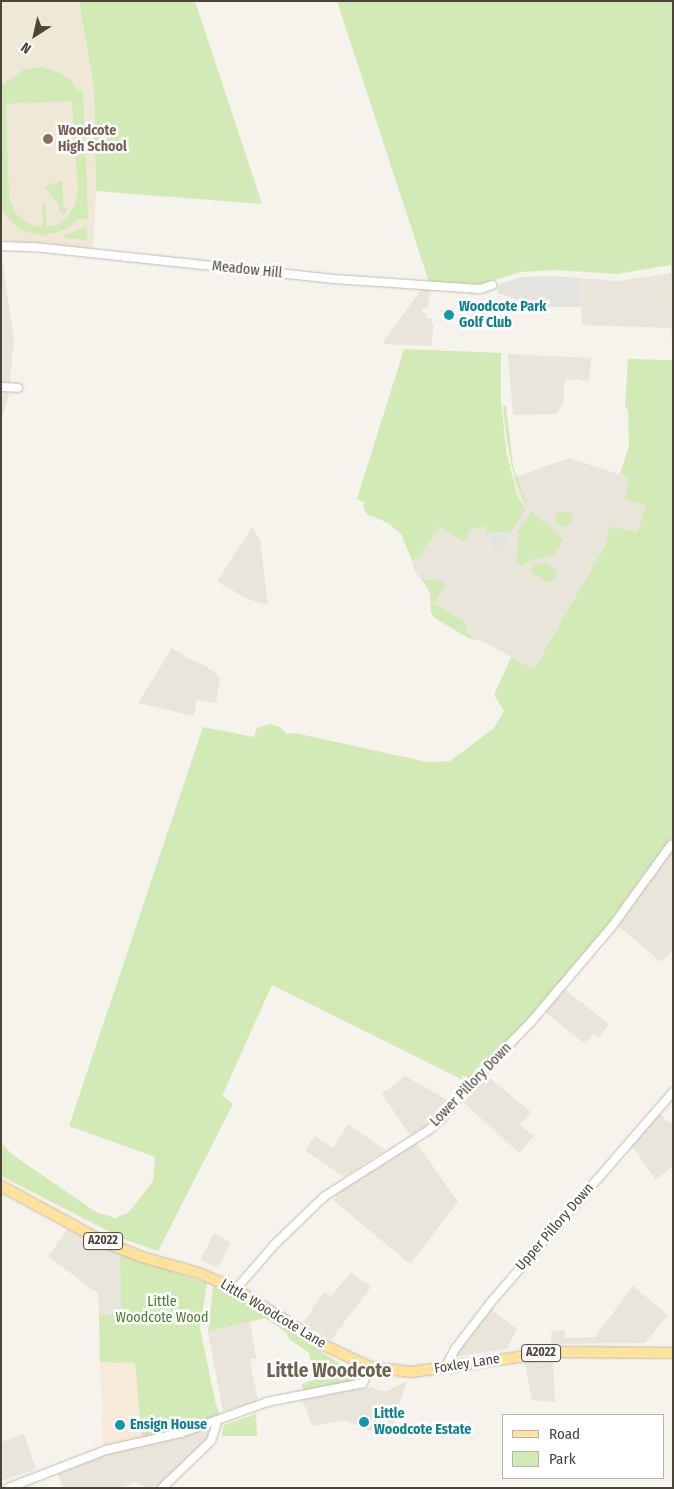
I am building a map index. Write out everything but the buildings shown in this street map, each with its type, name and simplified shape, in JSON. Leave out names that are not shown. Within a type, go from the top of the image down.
[{"type":"main road","name":"Little Woodcote Lane","points":[[1,1186],[104,1242],[142,1256],[199,1272],[236,1289],[322,1344],[370,1367],[411,1372]]},
{"type":"main road","name":"Foxley Lane","points":[[411,1372],[556,1352],[673,1353]]},
{"type":"street","name":"Meadow Hill","points":[[1,246],[34,247],[334,280],[480,289],[492,285]]},
{"type":"street","points":[[1,388],[18,388]]},
{"type":"street","name":"Lower Pillory Down","points":[[236,1289],[276,1243],[325,1196],[441,1119],[530,1023],[608,932],[672,845]]},
{"type":"street","name":"Upper Pillory Down","points":[[445,1368],[455,1349],[491,1302],[673,1092]]},
{"type":"street","points":[[8,1488],[107,1450],[181,1433],[267,1402],[363,1383],[370,1367]]},
{"type":"street","points":[[162,1488],[211,1441],[218,1420]]},
{"type":"shaded area","name":"Woodcote High School","points":[[1,1],[79,1],[94,88],[96,191],[93,249],[1,240]]},
{"type":"shaded area","points":[[1,252],[14,340],[8,400],[1,421]]},
{"type":"shaded area","points":[[671,273],[671,328],[582,325],[580,278],[617,281]]},
{"type":"shaded area","points":[[554,276],[580,278],[581,307],[520,307],[520,301],[498,293],[498,285],[521,277]]},
{"type":"shaded area","points":[[422,288],[431,289],[427,308],[422,308],[422,312],[426,313],[426,318],[432,318],[432,323],[434,323],[431,346],[382,344]]},
{"type":"shaded area","points":[[508,354],[591,358],[589,381],[565,379],[563,404],[556,414],[513,415]]},
{"type":"shaded area","points":[[569,458],[630,478],[646,505],[637,532],[610,526],[604,547],[534,669],[482,641],[468,638],[436,619],[431,612],[429,590],[414,570],[412,561],[419,558],[438,527],[466,542],[468,530],[525,510],[513,478]]},
{"type":"shaded area","points":[[252,527],[260,540],[268,605],[247,599],[217,581]]},
{"type":"shaded area","points":[[512,531],[500,552],[494,549],[492,535],[487,533]]},
{"type":"shaded area","points":[[172,648],[187,658],[206,666],[220,677],[216,703],[197,700],[194,716],[138,703]]},
{"type":"shaded area","points":[[673,849],[673,950],[661,962],[617,925]]},
{"type":"shaded area","points":[[564,989],[609,1024],[599,1037],[594,1034],[585,1044],[545,1012]]},
{"type":"shaded area","points":[[485,1074],[531,1112],[520,1125],[534,1136],[519,1153],[462,1101]]},
{"type":"shaded area","points":[[405,1076],[451,1102],[428,1125],[410,1135],[382,1094]]},
{"type":"shaded area","points":[[658,1113],[673,1125],[673,1166],[656,1180],[631,1145]]},
{"type":"shaded area","points":[[348,1124],[385,1150],[344,1177],[305,1150],[315,1136],[333,1148]]},
{"type":"shaded area","points":[[416,1142],[458,1202],[410,1264],[334,1201],[338,1190]]},
{"type":"shaded area","points":[[68,1229],[104,1249],[108,1248],[120,1254],[121,1314],[99,1315],[98,1294],[48,1256]]},
{"type":"shaded area","points":[[214,1233],[231,1242],[218,1268],[200,1260]]},
{"type":"shaded area","points":[[351,1272],[371,1287],[331,1340],[303,1323],[324,1292],[331,1297]]},
{"type":"shaded area","points":[[633,1286],[668,1315],[645,1343],[551,1344],[552,1331],[565,1330],[565,1338],[595,1337]]},
{"type":"shaded area","points":[[490,1308],[517,1329],[507,1349],[453,1357]]},
{"type":"shaded area","points":[[250,1322],[256,1358],[250,1359],[258,1402],[223,1411],[208,1332]]},
{"type":"shaded area","points":[[553,1360],[555,1402],[532,1400],[525,1363]]},
{"type":"shaded area","points":[[100,1362],[135,1363],[142,1439],[103,1447]]},
{"type":"shaded area","points":[[407,1381],[393,1425],[376,1433],[344,1420],[312,1426],[302,1399],[372,1387],[380,1391],[387,1391]]},
{"type":"shaded area","points":[[214,1425],[208,1439],[157,1488],[146,1488],[136,1482],[121,1488],[63,1488],[58,1474],[107,1454],[182,1436]]},
{"type":"shaded area","points":[[24,1434],[36,1469],[1,1481],[1,1442]]},
{"type":"green space","points":[[79,1],[195,1],[262,204],[96,191],[94,88]]},
{"type":"green space","name":"Woodcote Park Golf Club","points":[[337,1],[673,1],[673,838],[645,881],[529,1021],[473,1080],[461,1075],[465,1081],[272,985],[222,1096],[233,1104],[158,1251],[126,1240],[1,1176],[1,1143],[13,1155],[96,1212],[115,1218],[129,1212],[153,1181],[155,1157],[69,1126],[203,727],[254,737],[257,728],[270,724],[280,727],[286,734],[295,733],[427,762],[450,761],[494,728],[504,711],[494,695],[511,657],[534,669],[604,547],[610,526],[637,532],[646,505],[625,500],[630,478],[620,474],[629,445],[628,410],[625,407],[628,359],[672,360],[671,265],[617,274],[555,270],[521,272],[478,285],[429,282]]},
{"type":"green space","points":[[42,67],[60,73],[71,80],[78,91],[83,90],[88,219],[78,219],[65,230],[42,236],[20,230],[4,213],[1,213],[1,86],[23,70]],"holes":[[[72,101],[78,191],[76,203],[67,217],[58,224],[47,227],[45,202],[42,202],[43,227],[25,222],[16,214],[9,199],[6,104]]]},
{"type":"green space","points":[[62,180],[63,206],[68,210],[63,215],[58,208],[60,207],[45,187]]},
{"type":"green space","points":[[86,226],[88,240],[63,238],[64,236]]},
{"type":"green space","points":[[404,349],[501,353],[501,400],[506,450],[516,491],[525,510],[512,531],[487,533],[485,526],[469,530],[466,542],[438,527],[419,558],[412,561],[401,534],[388,523],[367,514],[363,507],[364,502],[357,499]]},
{"type":"green space","points":[[506,405],[513,466],[528,506],[522,497],[512,468],[503,407]]},
{"type":"green space","points":[[532,511],[562,538],[561,544],[553,556],[532,559],[521,566],[517,562],[519,529]]},
{"type":"green space","points":[[564,511],[572,519],[564,527],[556,519]]},
{"type":"green space","points":[[548,562],[555,569],[556,575],[555,579],[549,583],[532,573],[531,568],[536,564]]},
{"type":"green space","points":[[438,579],[445,584],[434,604],[467,623],[466,631],[476,640],[468,638],[434,617],[431,612],[431,595],[423,580]]},
{"type":"green space","name":"Little Woodcote Wood","points":[[120,1254],[207,1283],[200,1328],[220,1416],[180,1431],[142,1439],[135,1363],[100,1362],[99,1315],[121,1314]]},
{"type":"green space","points":[[213,1285],[234,1294],[337,1362],[360,1372],[360,1377],[357,1380],[303,1391],[302,1384],[314,1380],[309,1353],[289,1339],[286,1332],[265,1318],[208,1332]]},
{"type":"green space","points":[[256,1414],[257,1436],[222,1436],[224,1425]]},
{"type":"place","name":"Woodcote High School","points":[[48,139]]},
{"type":"place","name":"Woodcote Park Golf Club","points":[[449,315]]},
{"type":"place","name":"Little Woodcote Estate","points":[[364,1422]]},
{"type":"place","name":"Ensign House","points":[[120,1425]]},
{"type":"district","name":"Little Woodcote","points":[[329,1371]]}]
